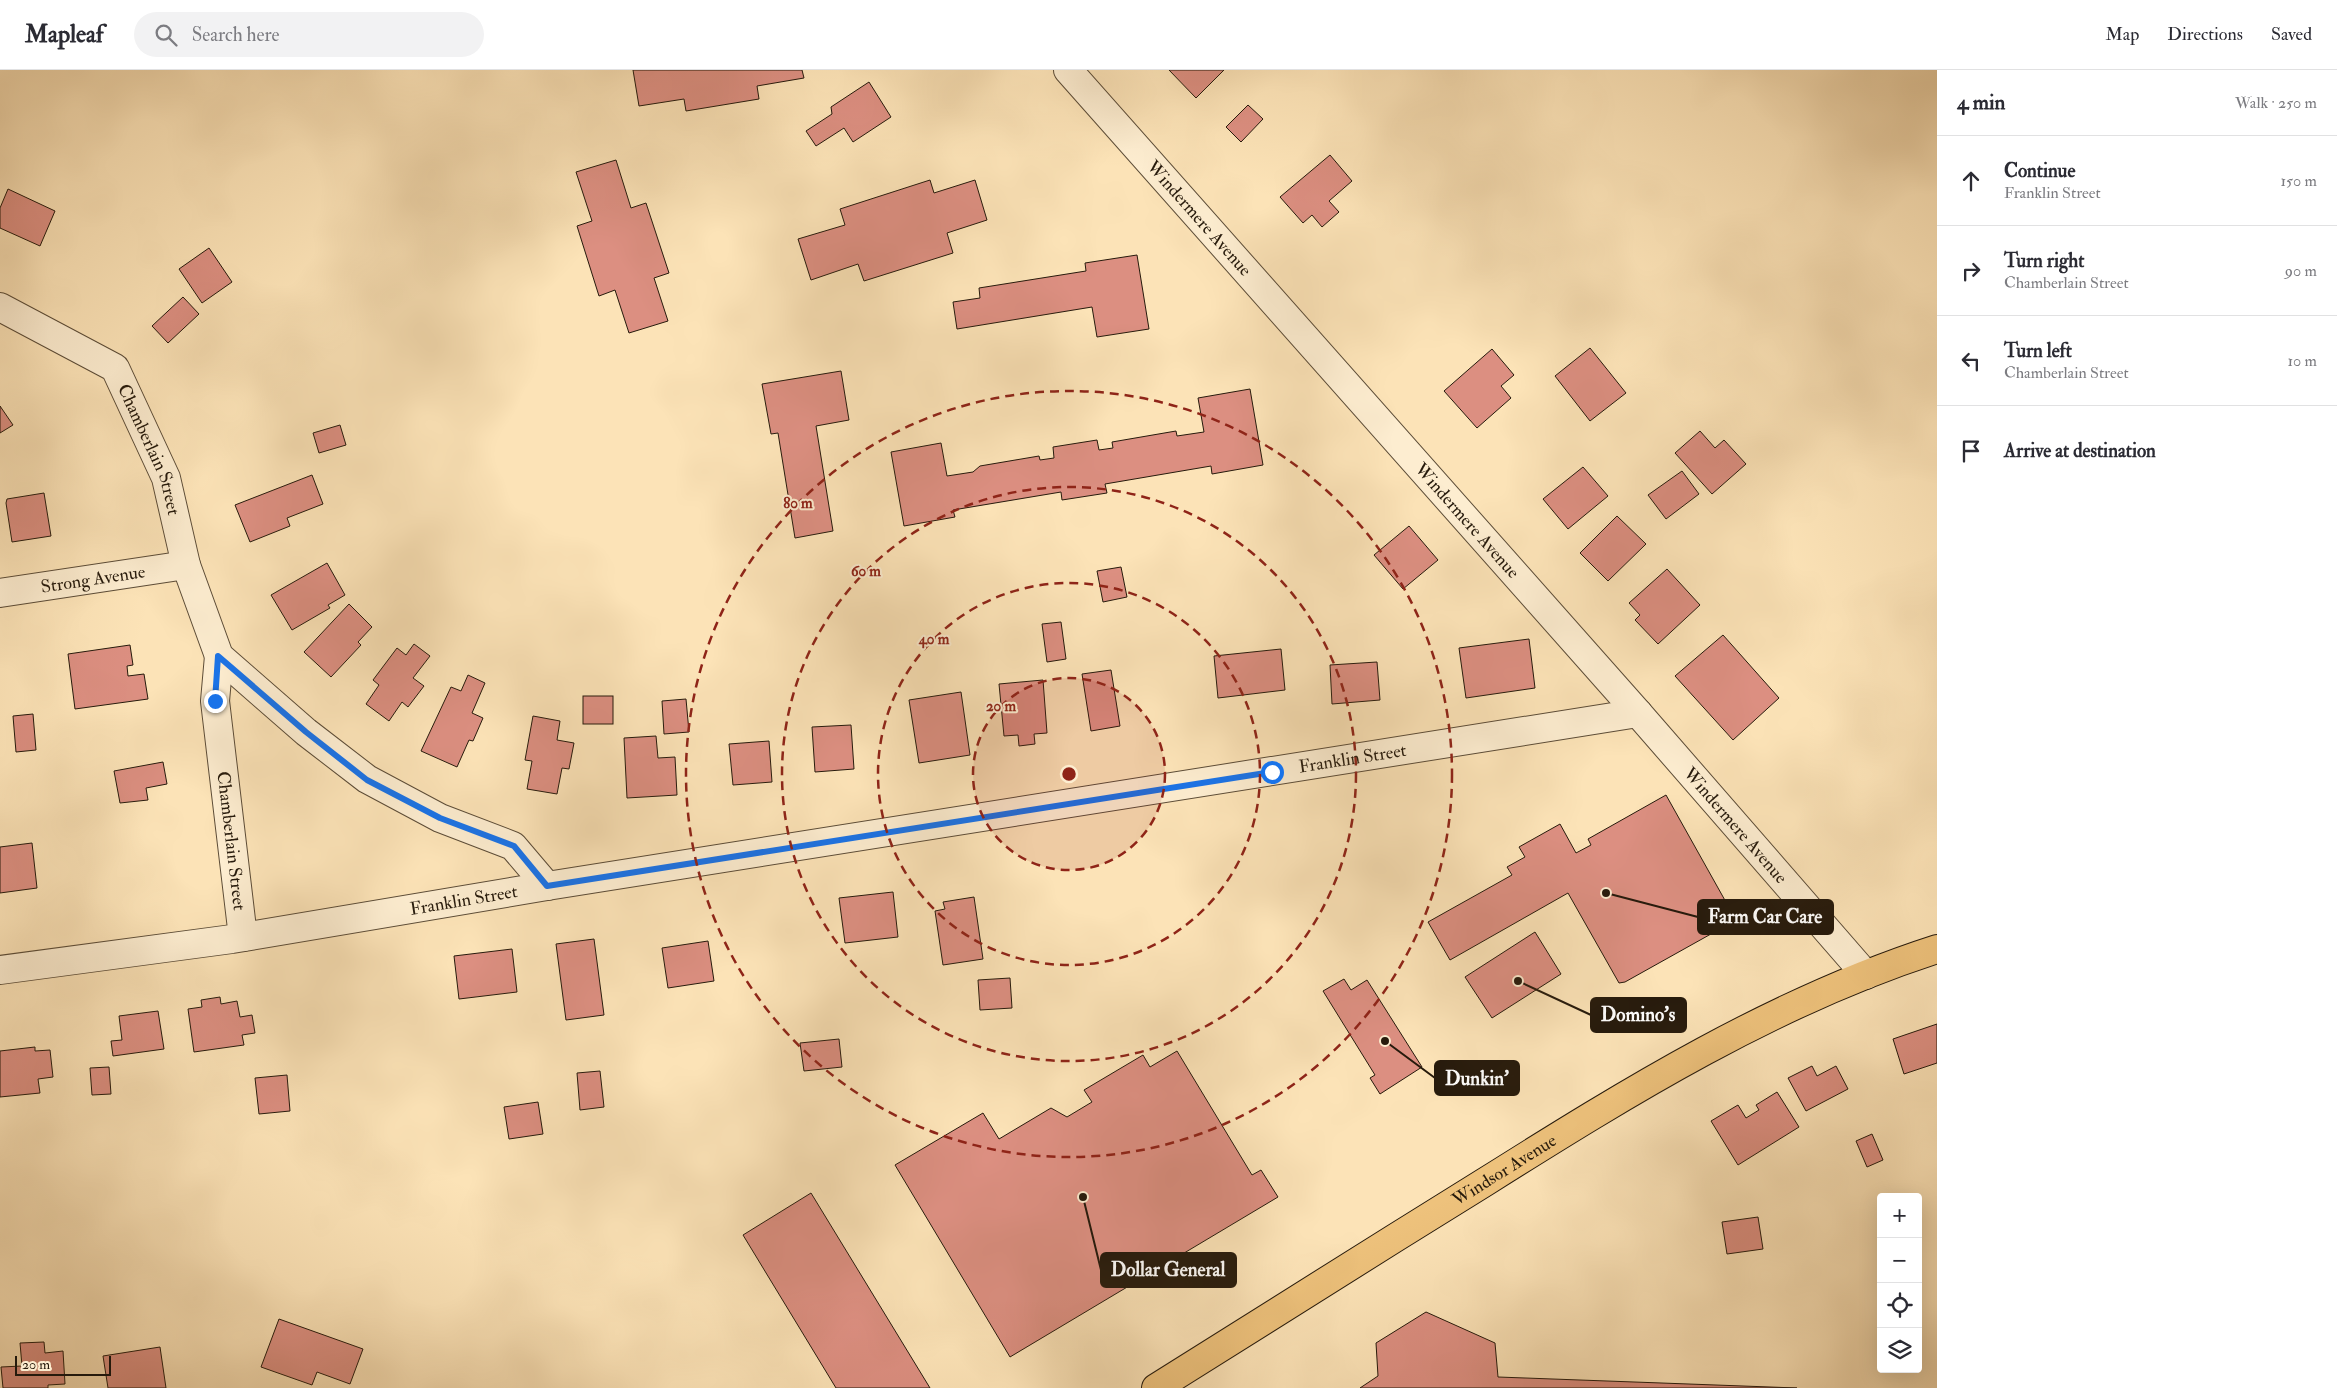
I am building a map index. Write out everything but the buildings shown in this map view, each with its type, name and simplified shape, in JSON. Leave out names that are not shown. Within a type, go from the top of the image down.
[{"type":"main road","name":"Windsor Avenue","points":[[1156,1388],[1525,1156],[1629,1094],[1761,1023],[1866,975],[1937,950]]},
{"type":"street","name":"Windermere Avenue","points":[[1068,70],[1638,713],[1866,975]]},
{"type":"street","name":"Chamberlain Street","points":[[0,307],[115,368],[166,478],[186,565],[218,656],[215,701],[243,937]]},
{"type":"street","name":"Strong Avenue","points":[[0,593],[186,565]]},
{"type":"street","name":"Chamberlain Street","points":[[218,656],[306,732],[367,780],[440,818],[514,846],[547,886]]},
{"type":"street","name":"Franklin Street","points":[[0,970],[243,937],[547,886],[1638,713]]},
{"type":"place","name":"Farm Car Care","points":[[1606,893]]},
{"type":"place","name":"Domino's","points":[[1518,981]]},
{"type":"place","name":"Dunkin'","points":[[1385,1041]]},
{"type":"place","name":"Dollar General","points":[[1083,1197]]},
{"type":"route","points":[[215,701],[218,656],[306,732],[367,780],[440,818],[514,846],[547,886],[1272,772]]}]
